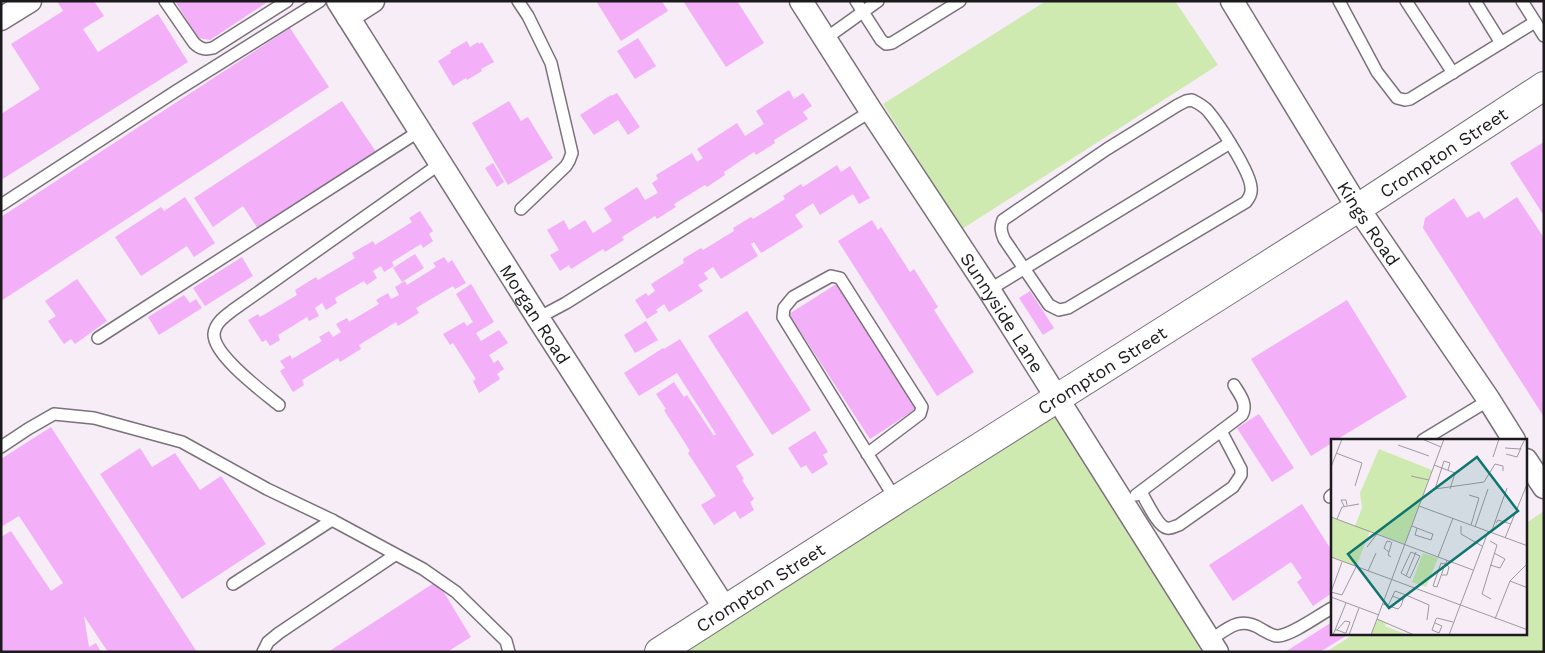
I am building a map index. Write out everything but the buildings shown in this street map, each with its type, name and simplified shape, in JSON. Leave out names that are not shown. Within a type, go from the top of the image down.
[{"type":"street","points":[[1,19],[30,1]]},
{"type":"street","points":[[343,9],[373,1]]},
{"type":"street","name":"Sunnyside Lane","points":[[801,1],[1057,398],[1133,498],[1213,646]]},
{"type":"street","name":"Kings Road","points":[[1232,1],[1358,208],[1489,400],[1513,439]]},
{"type":"street","name":"Morgan Road","points":[[343,9],[538,318],[726,610]]},
{"type":"street","name":"Crompton Street","points":[[660,652],[896,500],[1358,208],[1544,86]]},
{"type":"street","points":[[1528,463],[1544,487]]},
{"type":"lane","points":[[165,1],[194,43],[198,47],[207,50],[287,1]]},
{"type":"lane","points":[[1,205],[176,91],[320,1]]},
{"type":"lane","points":[[518,1],[528,16],[552,63],[572,153],[566,166],[520,209]]},
{"type":"lane","points":[[856,1],[881,40],[888,44],[960,1]]},
{"type":"lane","points":[[824,38],[878,1]]},
{"type":"lane","points":[[1339,1],[1377,72],[1397,98],[1405,100],[1410,99],[1535,22]]},
{"type":"lane","points":[[1406,1],[1453,73]]},
{"type":"lane","points":[[1475,1],[1501,43]]},
{"type":"lane","points":[[1522,1],[1544,36]]},
{"type":"lane","points":[[1192,100],[1207,109],[1230,143],[1250,181],[1250,194],[1246,202],[1064,310],[1049,305],[1004,239],[1001,231],[1003,220],[1107,148],[1186,101],[1192,100]]},
{"type":"lane","points":[[538,318],[566,303],[871,111]]},
{"type":"lane","points":[[98,338],[421,130]]},
{"type":"lane","points":[[989,290],[1230,143]]},
{"type":"lane","points":[[279,405],[225,357],[216,343],[214,334],[219,322],[233,310],[441,163]]},
{"type":"lane","points":[[867,454],[918,416],[922,407],[840,278],[831,276],[793,297],[784,308],[783,317],[867,454],[896,500]]},
{"type":"lane","points":[[1220,431],[1241,469],[1241,475],[1233,486],[1179,525],[1166,528],[1133,498],[1220,431],[1242,415],[1244,402],[1234,385]]},
{"type":"lane","points":[[1425,439],[1489,400]]},
{"type":"lane","points":[[1,447],[28,428],[54,414],[94,418],[182,442],[267,489],[332,520],[423,569],[456,592],[506,641],[509,652]]},
{"type":"lane","points":[[233,584],[332,520]]},
{"type":"lane","points":[[262,652],[268,642],[279,633],[395,555]]},
{"type":"lane","points":[[1213,646],[1229,628],[1237,624],[1245,622],[1253,624],[1271,635],[1278,636],[1288,634],[1331,609]]},
{"type":"green space","points":[[1046,1],[1175,1],[1218,65],[962,229],[883,104]]},
{"type":"green space","points":[[1057,399],[1215,652],[660,652]]},
{"type":"green space","points":[[1544,511],[1544,652],[1326,652],[1351,636],[1528,636],[1528,522]]}]
